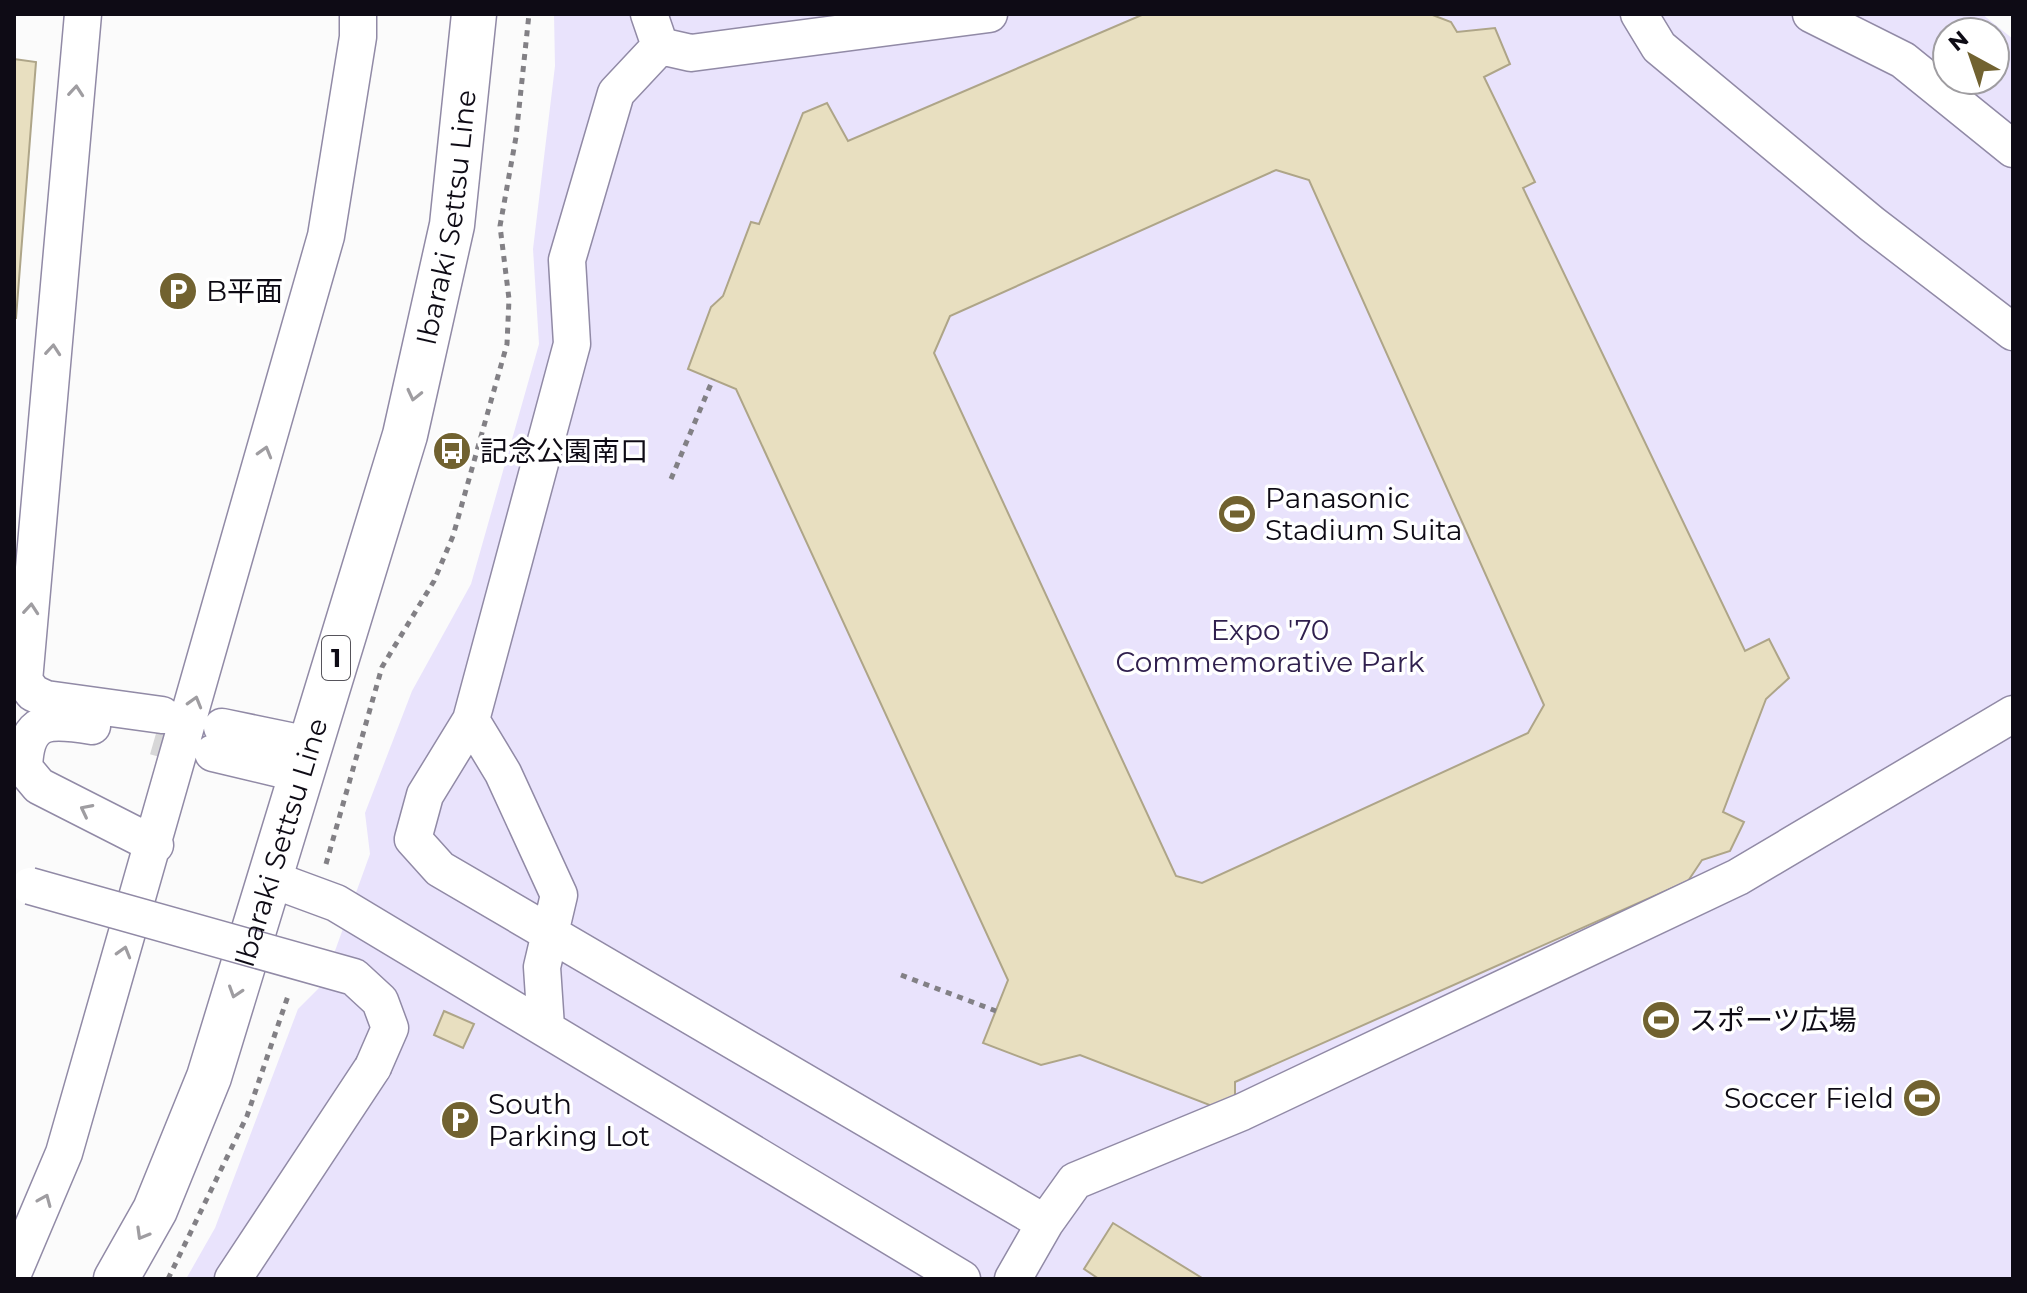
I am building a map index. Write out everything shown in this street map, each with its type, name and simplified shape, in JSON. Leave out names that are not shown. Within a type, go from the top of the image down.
[{"type":"main road","name":"Ibaraki Settsu Line","points":[[116,1279],[155,1210],[209,1077],[412,405],[452,225],[474,14]]},
{"type":"lane","points":[[83,14],[24,681],[33,693],[46,699],[158,726],[47,722],[34,730],[25,746],[24,768],[39,786],[155,845]]},
{"type":"lane","points":[[14,1271],[64,1153],[155,845],[326,236],[358,37],[358,14]]},
{"type":"lane","points":[[1639,14],[1659,47],[1872,224],[2013,332]]},
{"type":"lane","points":[[1811,14],[1903,60],[2013,149]]},
{"type":"lane","points":[[974,16],[691,53],[654,30],[616,93],[567,260],[572,344],[471,720],[425,795],[413,839],[440,869],[1045,1223]]},
{"type":"lane","points":[[1013,1279],[1045,1223],[1075,1181],[1242,1112],[1738,877],[2013,714]]},
{"type":"lane","points":[[471,720],[503,773],[559,895],[542,967],[546,1027]]},
{"type":"lane","points":[[218,740],[305,759]]},
{"type":"lane","points":[[271,879],[336,903],[962,1279]]},
{"type":"lane","points":[[22,882],[354,977],[380,1001],[390,1028],[373,1067],[233,1279]]},
{"type":"path","points":[[327,861],[382,667],[445,560],[507,344],[510,311],[500,226],[516,137],[529,14]]},
{"type":"path","points":[[671,479],[713,379]]},
{"type":"path","points":[[901,975],[996,1011]]},
{"type":"path","points":[[168,1279],[247,1116],[290,990]]},
{"type":"green space","name":"Expo '70 Commemorative Park","points":[[554,14],[1982,14],[1984,16],[1931,16],[1931,96],[2011,96],[2011,37],[2013,39],[2013,1279],[186,1279],[215,1228],[298,1009],[323,984],[370,854],[365,813],[412,691],[471,584],[539,344],[533,249],[555,66]]},
{"type":"building","name":"Panasonic Stadium Suita","points":[[1144,14],[1430,14],[1451,22],[1457,32],[1495,28],[1510,64],[1484,77],[1535,182],[1523,188],[1745,651],[1769,639],[1789,678],[1766,699],[1723,812],[1744,822],[1730,851],[1702,860],[1688,881],[1235,1082],[1235,1096],[1212,1106],[1080,1055],[1041,1065],[983,1043],[1008,980],[736,389],[688,369],[711,307],[723,296],[751,222],[759,224],[803,113],[827,103],[848,141]],"holes":[[[1276,170],[1309,180],[1544,705],[1528,733],[1202,883],[1176,876],[934,353],[950,316]]]},
{"type":"building","points":[[14,59],[36,62],[16,318],[14,318]]},
{"type":"building","points":[[444,1011],[474,1024],[463,1048],[434,1035]]},
{"type":"building","points":[[1113,1223],[1202,1279],[1099,1279],[1084,1269]]},
{"type":"tunnel","points":[[155,737],[211,753]]},
{"type":"place","name":"B平面","points":[[178,291]]},
{"type":"place","name":"記念公園南口","points":[[452,451]]},
{"type":"place","name":"Panasonic Stadium Suita","points":[[1237,514]]},
{"type":"place","name":"スポーツ広場","points":[[1661,1020]]},
{"type":"place","name":"Soccer Field","points":[[1922,1098]]},
{"type":"place","name":"South Parking Lot","points":[[460,1120]]}]
